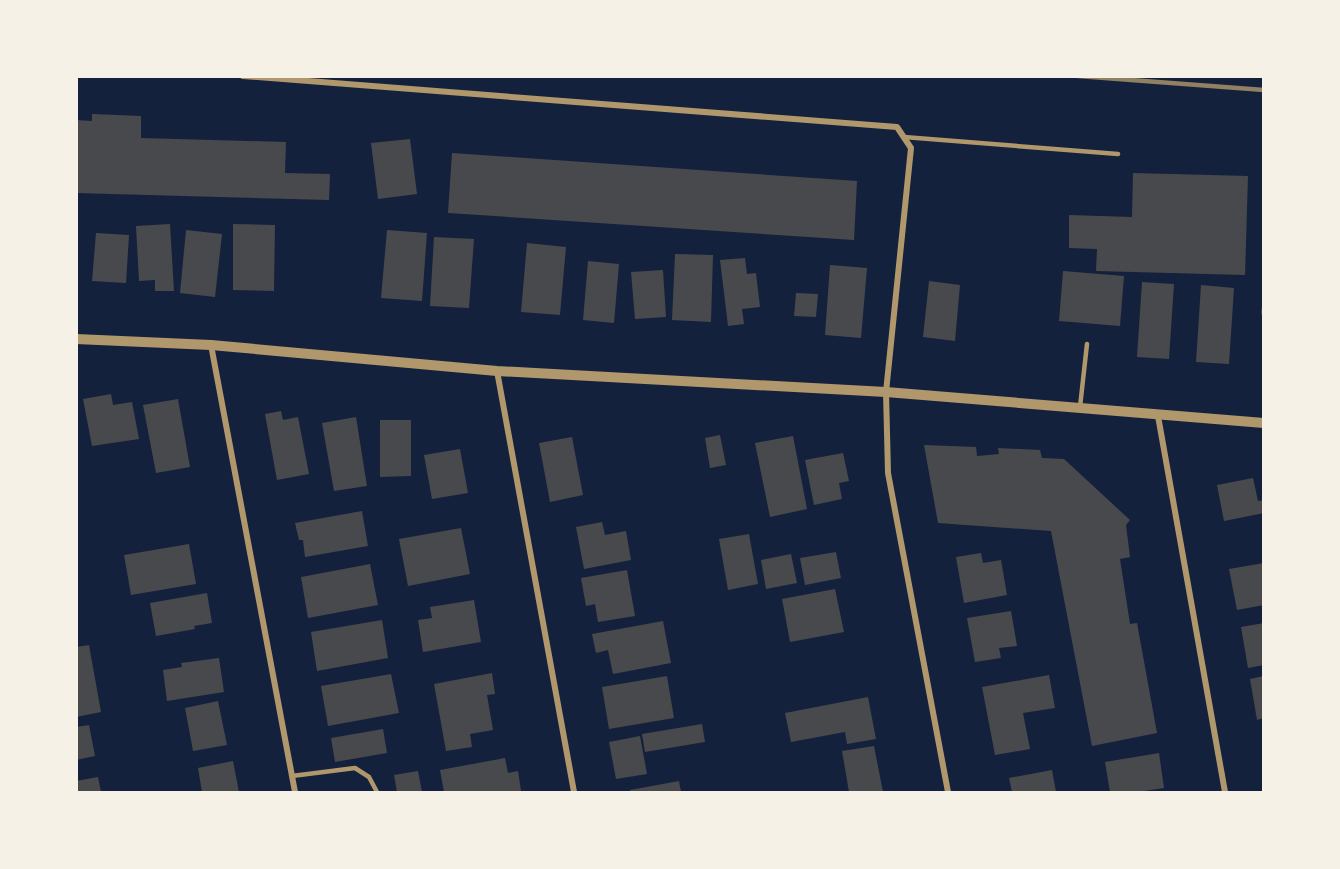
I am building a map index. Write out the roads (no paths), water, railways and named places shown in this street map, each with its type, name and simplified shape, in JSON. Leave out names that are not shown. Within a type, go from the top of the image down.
[{"type":"street","points":[[243,76],[897,127],[911,148],[886,392],[888,473],[948,792]]},
{"type":"street","points":[[76,339],[211,345],[496,371],[886,392],[1263,423]]},
{"type":"street","points":[[211,345],[295,792]]},
{"type":"street","points":[[496,371],[574,792]]},
{"type":"street","points":[[1158,416],[1225,792]]},
{"type":"lane","points":[[904,137],[1118,154]]},
{"type":"lane","points":[[1263,309],[1263,314]]},
{"type":"lane","points":[[1080,409],[1087,344]]},
{"type":"lane","points":[[292,776],[355,768],[369,777],[377,792]]},
{"type":"railway","points":[[1078,76],[1264,90]]}]
